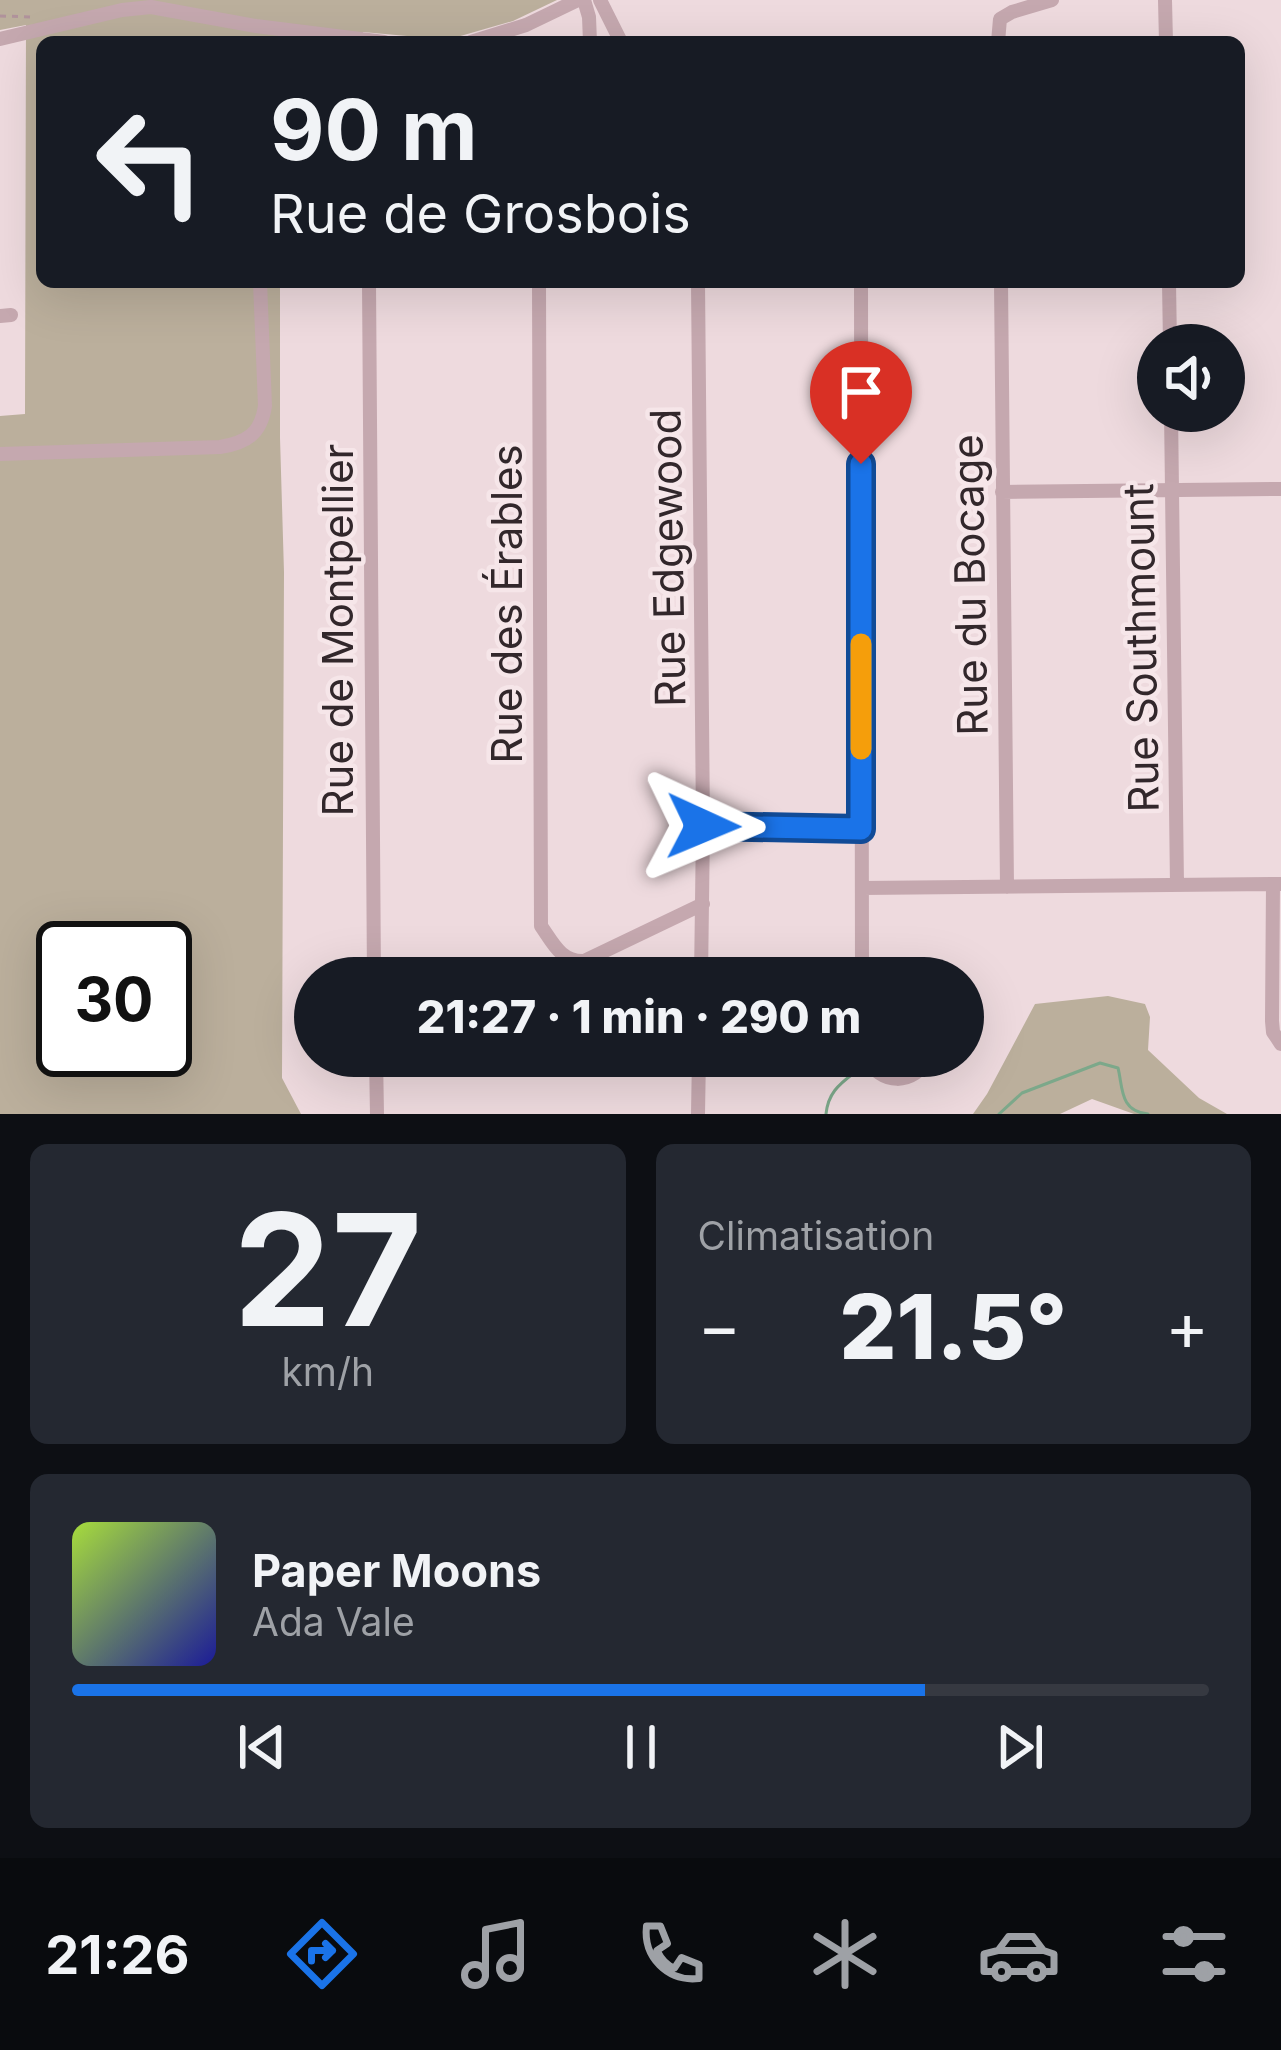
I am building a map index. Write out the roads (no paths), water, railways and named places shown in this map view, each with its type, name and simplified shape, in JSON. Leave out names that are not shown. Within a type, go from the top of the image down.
[{"type":"street","points":[[492,36],[581,0],[589,17],[590,36]]},
{"type":"street","points":[[600,0],[618,36]]},
{"type":"street","points":[[999,36],[1000,20],[1052,0]]},
{"type":"street","points":[[1165,0],[1166,36]]},
{"type":"street","points":[[0,39],[141,8],[172,9],[320,36]]},
{"type":"street","points":[[0,454],[220,447],[249,439],[265,406],[260,288]]},
{"type":"street","name":"Rue de Montpellier","points":[[369,288],[374,957]]},
{"type":"street","name":"Rue des Érables","points":[[539,288],[541,926],[562,955],[572,962],[584,961],[703,904]]},
{"type":"street","name":"Rue Edgewood","points":[[698,288],[702,957]]},
{"type":"street","points":[[861,288],[862,957]]},
{"type":"street","name":"Rue du Bocage","points":[[1001,288],[1007,887]]},
{"type":"street","points":[[1169,288],[1170,324]]},
{"type":"street","name":"Rue Southmount","points":[[1171,432],[1177,885]]},
{"type":"street","points":[[1002,492],[1281,489]]},
{"type":"street","points":[[703,826],[861,829]]},
{"type":"street","points":[[862,888],[1277,884],[1272,1028],[1281,1044]]},
{"type":"street","points":[[376,1077],[376,1114]]},
{"type":"street","points":[[698,1114],[699,1077]]},
{"type":"waterway","points":[[999,1114],[1022,1093],[1100,1063],[1118,1068],[1127,1103],[1148,1114]]},
{"type":"waterway","points":[[826,1114],[835,1090],[850,1077]]}]
